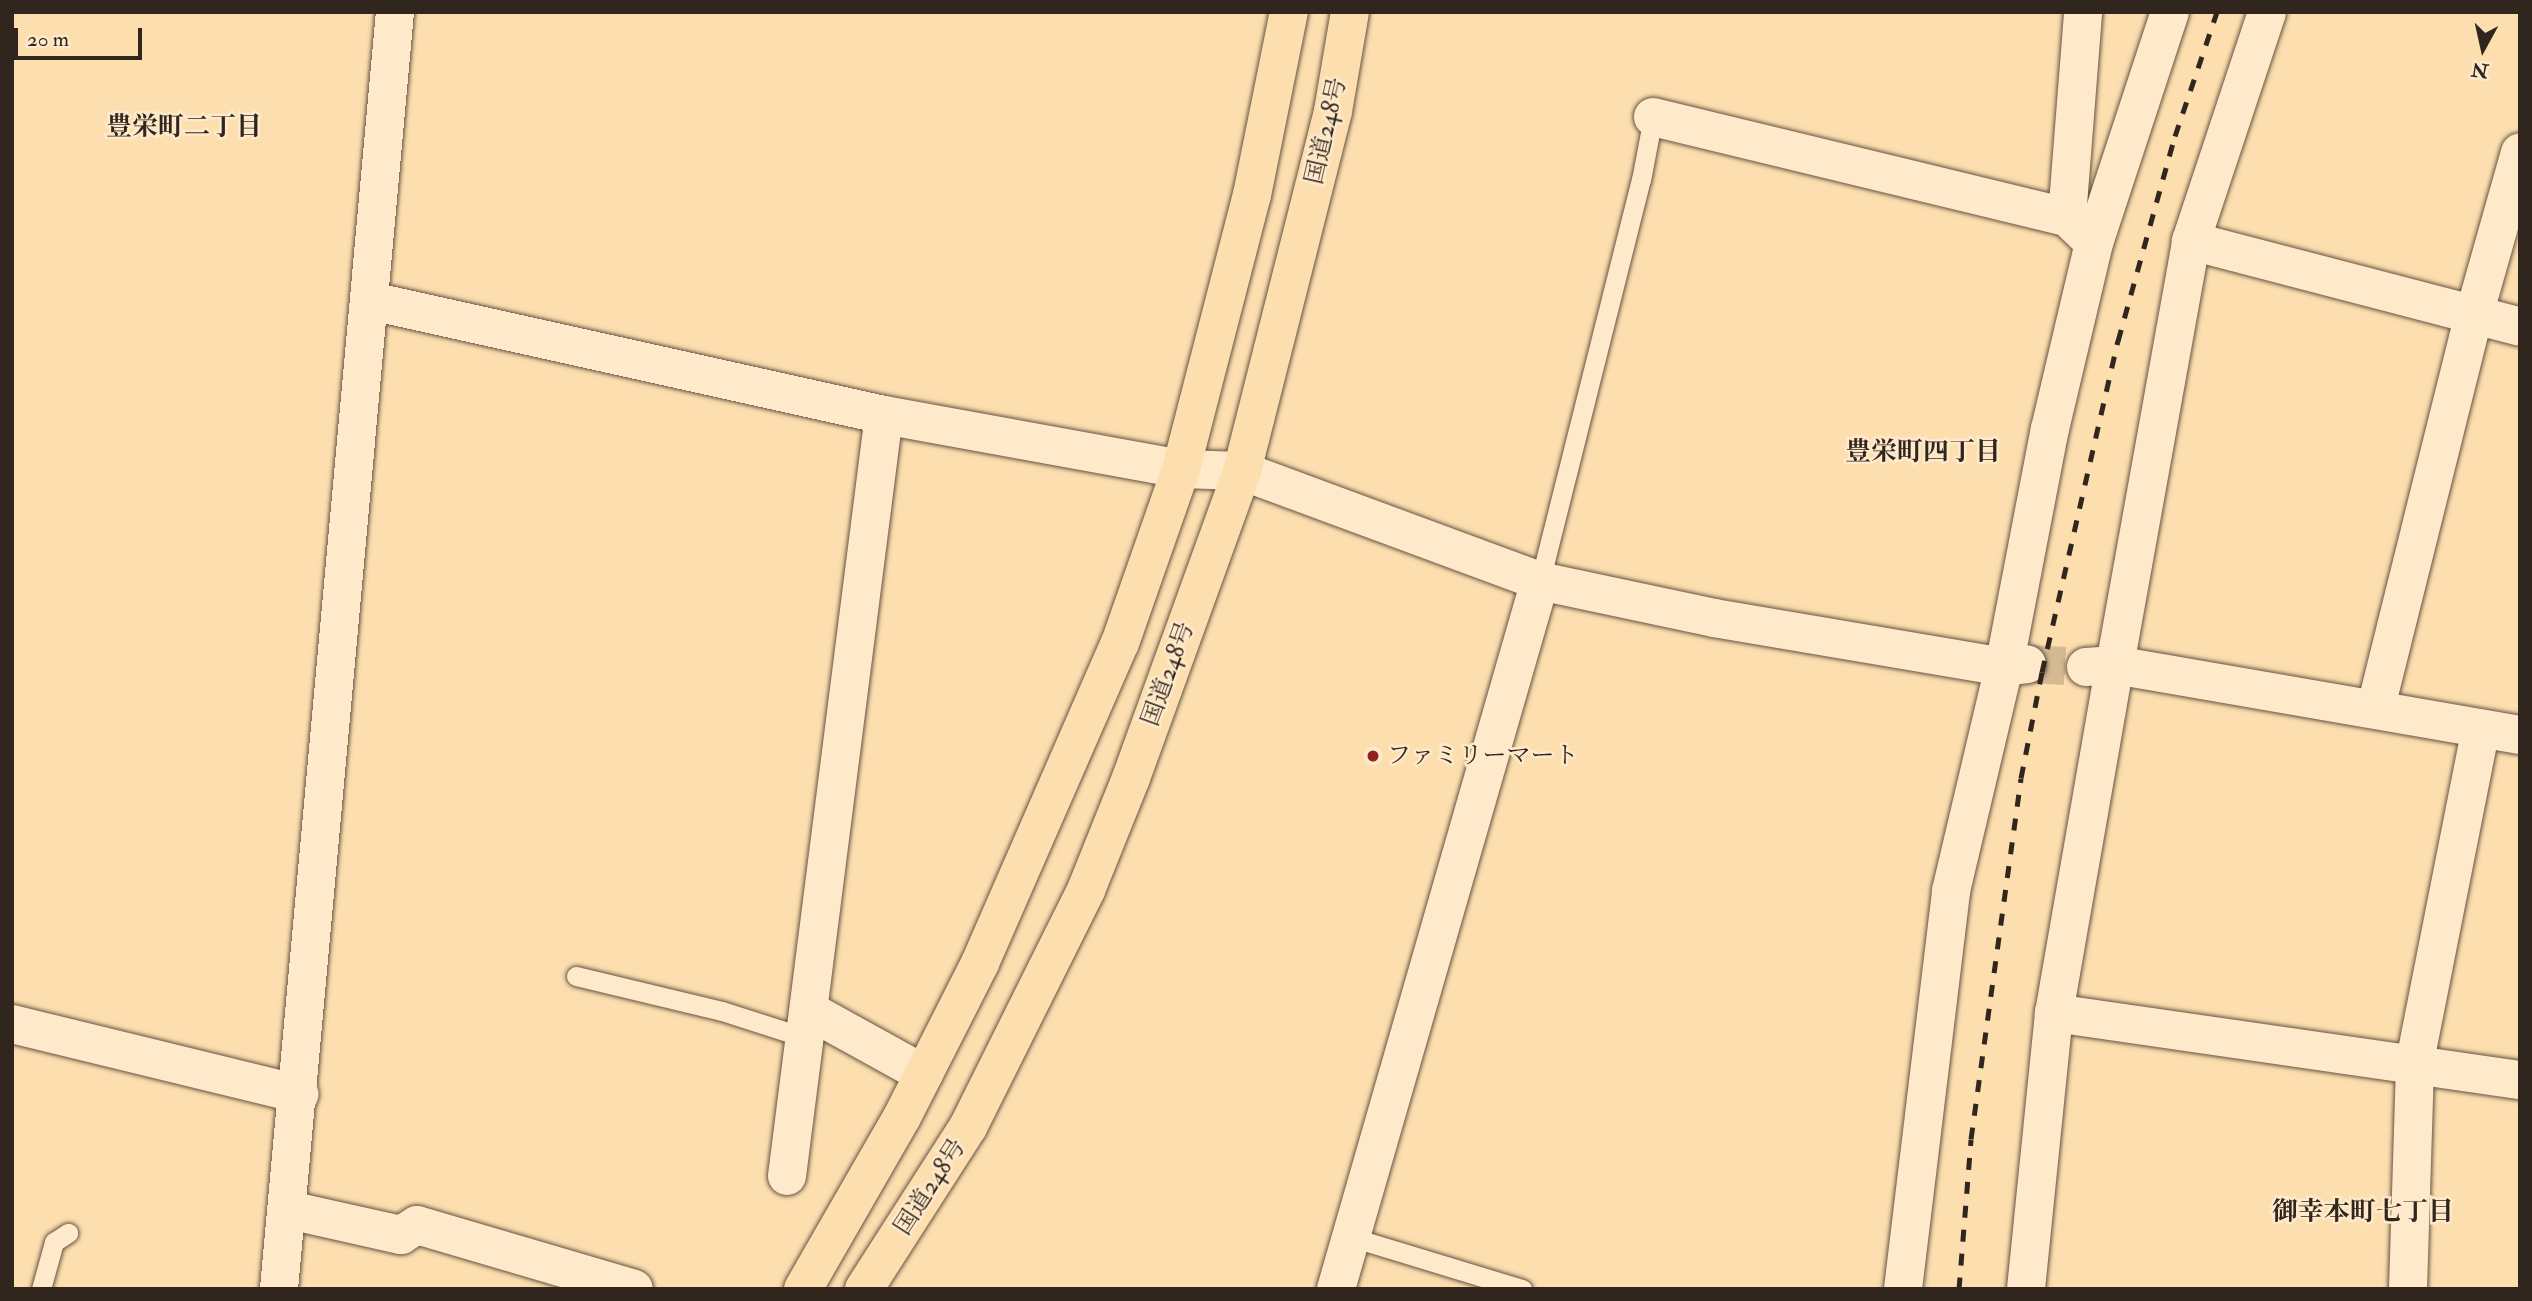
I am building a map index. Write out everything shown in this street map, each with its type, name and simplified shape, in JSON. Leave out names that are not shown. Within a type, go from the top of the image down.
[{"type":"highway","points":[[803,1289],[924,1074],[980,963],[1120,643],[1181,468],[1252,195],[1289,12]]},
{"type":"highway","name":"国道248号","points":[[864,1289],[968,1127],[1086,890],[1242,471],[1333,111],[1350,12]]},
{"type":"street","points":[[279,1289],[300,1094],[395,12]]},
{"type":"street","points":[[2067,217],[2083,12]]},
{"type":"street","points":[[1903,1289],[1951,891],[2016,665],[2050,429],[2094,243],[2170,12]]},
{"type":"street","points":[[2026,1289],[2054,1013],[2100,666],[2191,241],[2267,12]]},
{"type":"street","points":[[1653,117],[2067,217],[2094,243]]},
{"type":"street","points":[[2376,707],[2474,315],[2520,152]]},
{"type":"street","points":[[2191,241],[2520,327]]},
{"type":"street","points":[[371,301],[884,415],[1181,468],[1242,471],[1540,581],[1714,618],[2016,665]]},
{"type":"street","points":[[787,1176],[884,415]]},
{"type":"street","points":[[1336,1289],[1540,581]]},
{"type":"street","points":[[2100,666],[2376,707],[2520,735]]},
{"type":"street","points":[[2408,1289],[2415,1061],[2482,728]]},
{"type":"street","points":[[2054,1013],[2415,1061],[2520,1080]]},
{"type":"street","points":[[12,1024],[300,1094]]},
{"type":"street","points":[[808,1024],[924,1074]]},
{"type":"street","points":[[289,1210],[401,1235],[417,1225],[634,1289]]},
{"type":"lane","points":[[1540,581],[1641,180],[1653,117]]},
{"type":"lane","points":[[576,976],[722,1010],[808,1024]]},
{"type":"lane","points":[[41,1289],[54,1242],[68,1233]]},
{"type":"lane","points":[[1351,1237],[1522,1289]]},
{"type":"tunnel","points":[[2027,664],[2086,667]]},
{"type":"railway","points":[[1959,1289],[1971,1139],[2021,778],[2042,672],[2118,341],[2175,136],[2217,12]]},
{"type":"place","name":"ファミリーマート","points":[[1373,756]]},
{"type":"district","name":"豊栄町二丁目","points":[[184,128]]},
{"type":"district","name":"豊栄町四丁目","points":[[1923,453]]},
{"type":"district","name":"御幸本町七丁目","points":[[2363,1213]]}]
